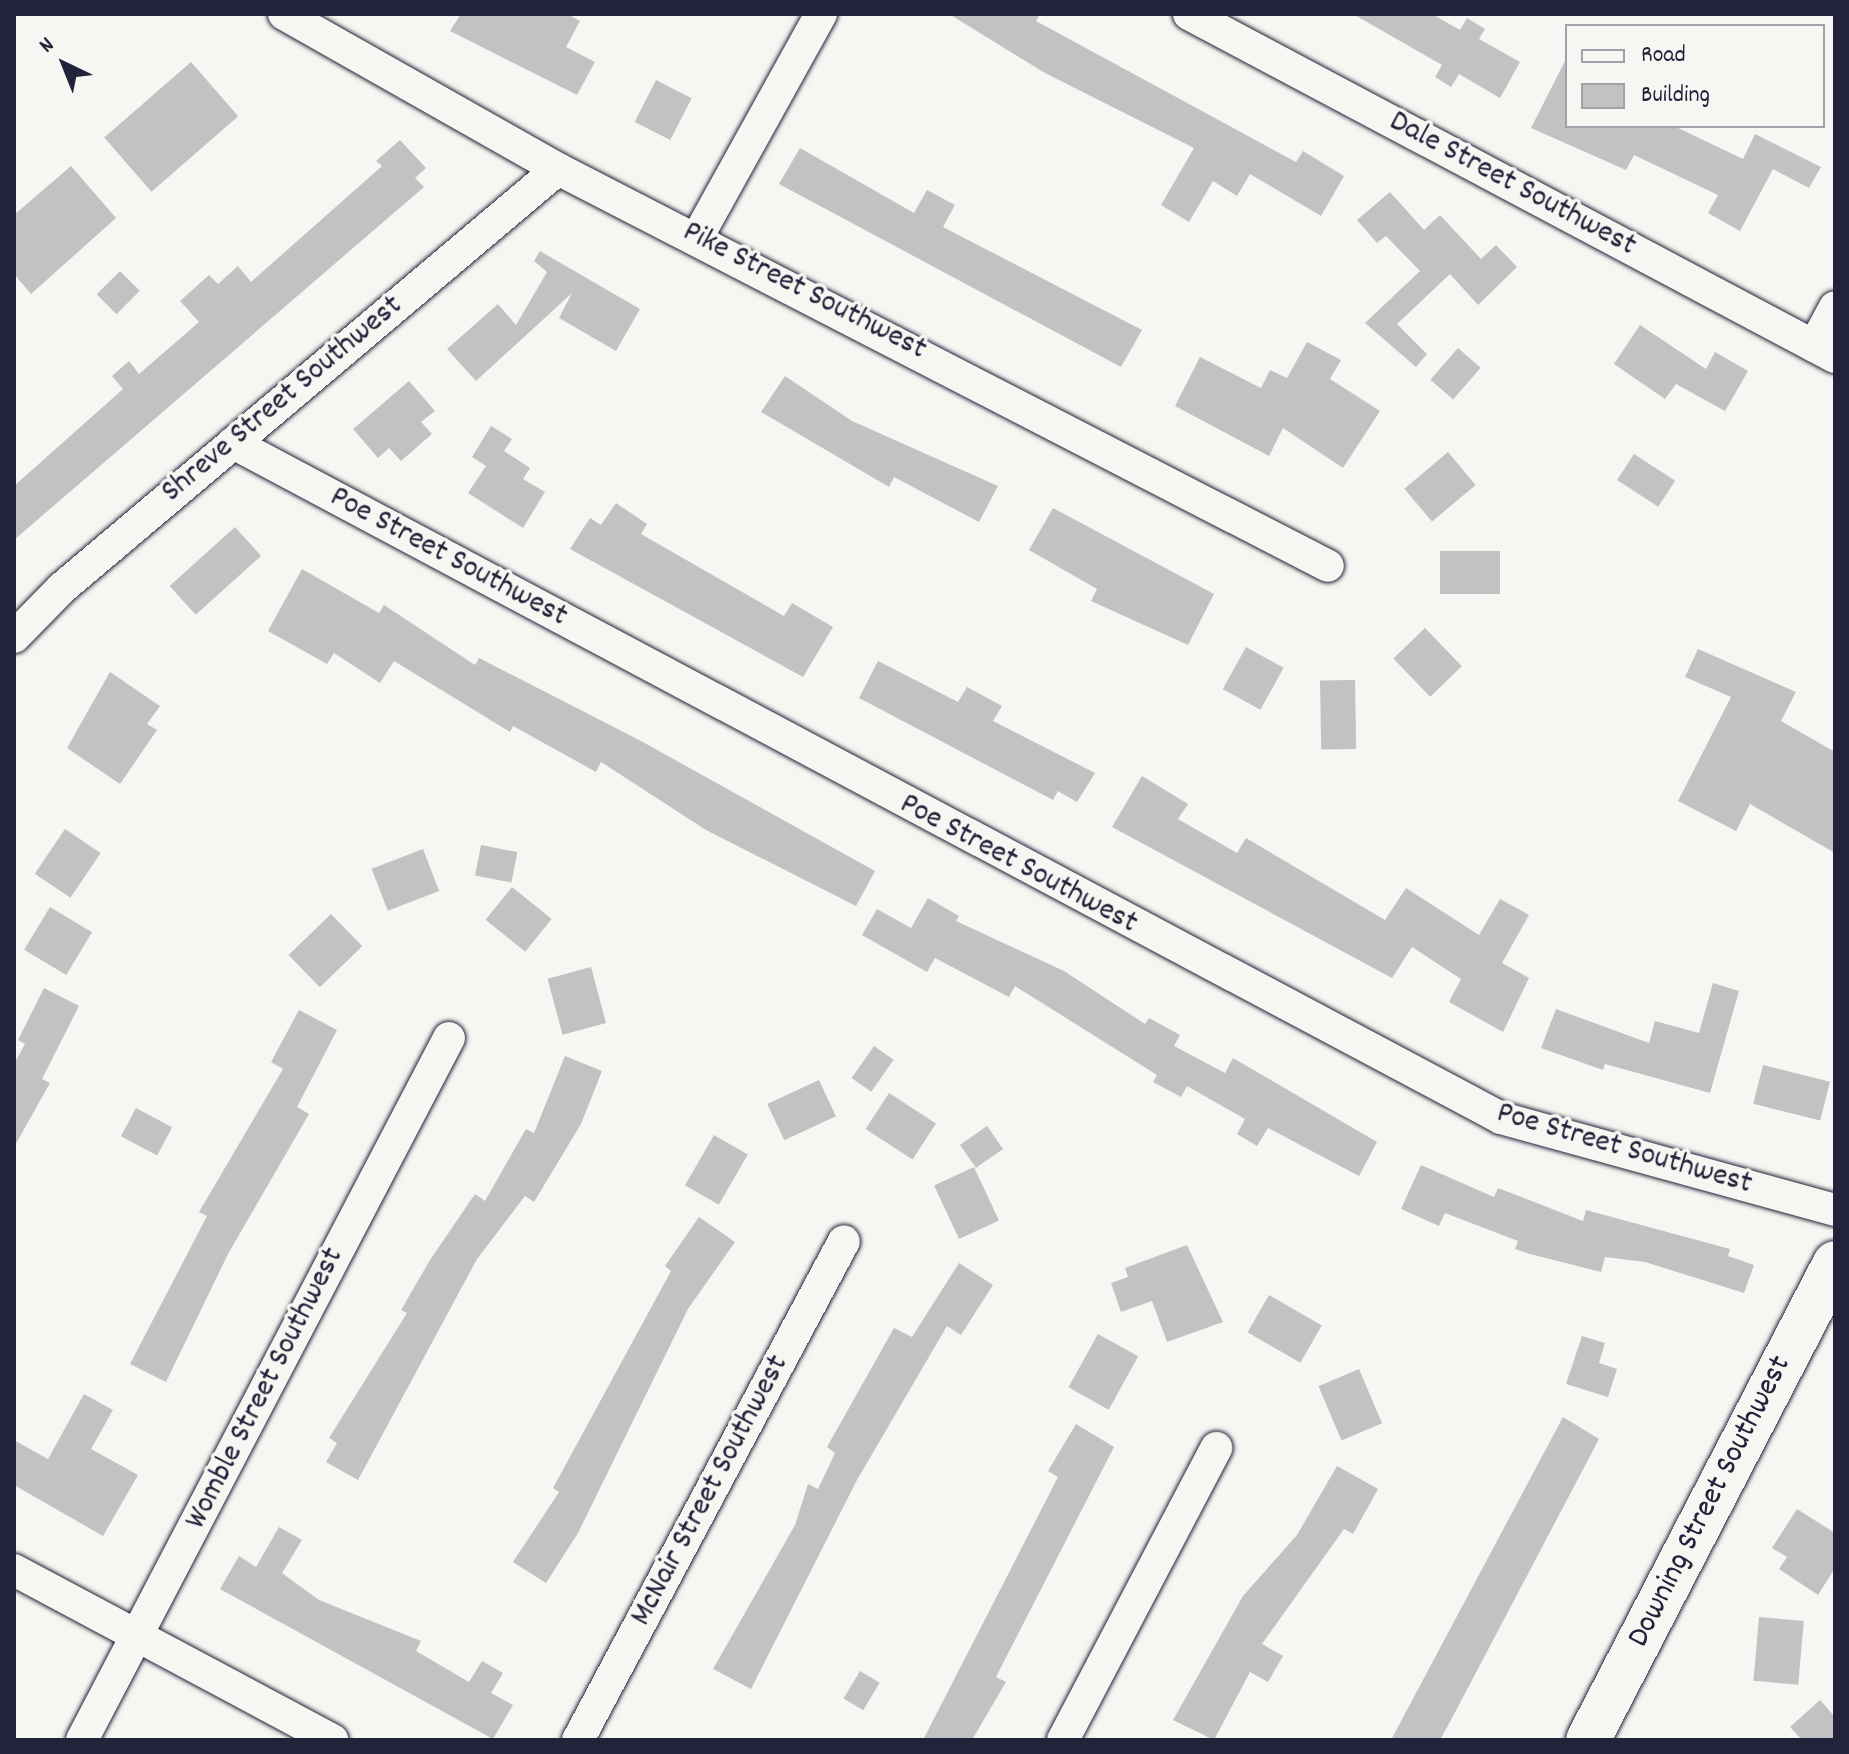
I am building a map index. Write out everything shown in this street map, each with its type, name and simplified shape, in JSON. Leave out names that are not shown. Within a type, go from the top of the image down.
[{"type":"street","name":"Pike Street Southwest","points":[[284,14],[558,169],[698,236],[1328,566]]},
{"type":"street","points":[[698,236],[821,14]]},
{"type":"street","name":"Dale Street Southwest","points":[[1189,14],[1825,351]]},
{"type":"street","name":"Shreve Street Southwest","points":[[14,637],[233,443],[558,169]]},
{"type":"street","points":[[1825,351],[1835,307]]},
{"type":"street","name":"Poe Street Southwest","points":[[233,443],[1501,1118],[1835,1210]]},
{"type":"street","name":"Womble Street Southwest","points":[[82,1740],[449,1038]]},
{"type":"street","name":"McNair Street Southwest","points":[[578,1740],[844,1241]]},
{"type":"street","name":"Downing Street Southwest","points":[[1588,1740],[1835,1263]]},
{"type":"street","points":[[1063,1740],[1216,1448]]},
{"type":"street","points":[[14,1570],[333,1740]]},
{"type":"building","points":[[461,14],[567,14],[580,21],[566,47],[595,62],[577,95],[450,31]]},
{"type":"building","points":[[949,14],[1040,14],[1036,21],[1296,162],[1303,151],[1344,176],[1321,216],[1250,174],[1237,196],[1213,181],[1189,222],[1161,205],[1194,148],[1045,73]]},
{"type":"building","points":[[1353,14],[1432,14],[1460,30],[1467,18],[1485,29],[1479,39],[1520,62],[1500,98],[1459,74],[1451,87],[1435,77],[1442,65]]},
{"type":"building","points":[[1565,61],[1565,128],[1678,128],[1743,159],[1755,134],[1821,167],[1809,188],[1773,169],[1740,231],[1708,213],[1718,195],[1634,155],[1626,170],[1531,128]]},
{"type":"building","points":[[191,62],[238,116],[151,192],[104,137]]},
{"type":"building","points":[[656,80],[692,98],[670,140],[635,122]]},
{"type":"building","points":[[400,140],[426,168],[415,178],[424,187],[14,540],[14,486],[123,389],[112,376],[129,361],[139,374],[199,322],[180,301],[209,275],[218,284],[238,266],[251,282],[382,166],[376,161]]},
{"type":"building","points":[[800,148],[914,213],[927,190],[955,205],[943,227],[1142,330],[1121,367],[779,184]]},
{"type":"building","points":[[71,166],[116,218],[31,294],[14,274],[14,215]]},
{"type":"building","points":[[1390,192],[1424,230],[1440,215],[1481,259],[1496,245],[1517,267],[1478,305],[1450,274],[1397,324],[1427,354],[1416,367],[1365,323],[1420,271],[1386,236],[1377,243],[1357,220]]},
{"type":"building","points":[[540,251],[640,309],[616,351],[559,318],[572,293],[476,381],[447,349],[498,304],[516,325],[547,272],[534,261]]},
{"type":"building","points":[[120,271],[140,291],[116,314],[97,294]]},
{"type":"building","points":[[1640,325],[1706,369],[1715,352],[1748,371],[1725,411],[1676,384],[1665,399],[1614,364]]},
{"type":"building","points":[[1307,342],[1341,360],[1330,379],[1380,411],[1343,468],[1283,428],[1269,456],[1175,406],[1200,357],[1261,388],[1270,370],[1287,378]]},
{"type":"building","points":[[1458,348],[1481,368],[1453,399],[1430,380]]},
{"type":"building","points":[[785,376],[852,421],[998,486],[979,522],[894,477],[889,487],[761,412]]},
{"type":"building","points":[[409,381],[435,411],[421,422],[432,434],[401,461],[389,448],[378,458],[353,429]]},
{"type":"building","points":[[491,426],[512,439],[504,451],[530,468],[523,479],[545,492],[523,528],[468,493],[486,466],[472,457]]},
{"type":"building","points":[[1448,452],[1476,485],[1432,522],[1404,489]]},
{"type":"building","points":[[1634,454],[1675,481],[1658,507],[1617,480]]},
{"type":"building","points":[[616,503],[647,524],[641,534],[784,616],[792,603],[833,627],[803,677],[570,549],[590,518],[601,525]]},
{"type":"building","points":[[1053,508],[1214,594],[1188,645],[1091,601],[1097,589],[1029,550]]},
{"type":"building","points":[[235,527],[261,556],[196,615],[170,586]]},
{"type":"building","points":[[1440,551],[1500,551],[1500,594],[1440,594]]},
{"type":"building","points":[[302,569],[379,613],[384,605],[475,665],[479,658],[641,741],[875,871],[856,906],[706,830],[601,762],[596,772],[513,726],[510,732],[394,661],[380,683],[334,653],[327,664],[268,631]]},
{"type":"building","points":[[1425,628],[1462,666],[1430,697],[1393,659]]},
{"type":"building","points":[[1246,647],[1284,668],[1260,710],[1223,689]]},
{"type":"building","points":[[1698,649],[1796,692],[1781,721],[1835,752],[1835,853],[1750,804],[1736,831],[1678,801],[1731,697],[1685,677]]},
{"type":"building","points":[[878,661],[958,702],[967,687],[1002,706],[993,721],[1095,773],[1077,802],[1058,791],[1053,800],[859,698]]},
{"type":"building","points":[[110,672],[160,706],[147,724],[157,730],[120,784],[67,748]]},
{"type":"building","points":[[1355,680],[1356,749],[1321,750],[1320,681]]},
{"type":"building","points":[[1142,776],[1188,804],[1178,819],[1237,853],[1246,838],[1385,920],[1406,888],[1479,935],[1500,899],[1529,915],[1502,963],[1529,978],[1503,1032],[1449,1002],[1461,979],[1412,947],[1392,978],[1112,827]]},
{"type":"building","points":[[65,829],[101,853],[70,898],[35,874]]},
{"type":"building","points":[[481,845],[517,852],[511,882],[475,875]]},
{"type":"building","points":[[423,849],[439,891],[388,911],[372,869]]},
{"type":"building","points":[[512,887],[552,919],[525,952],[486,920]]},
{"type":"building","points":[[928,898],[959,916],[956,921],[1064,971],[1145,1024],[1149,1018],[1180,1035],[1174,1046],[1225,1073],[1233,1058],[1377,1142],[1359,1176],[1268,1128],[1257,1146],[1237,1134],[1245,1119],[1187,1086],[1181,1097],[1153,1082],[1157,1075],[1015,986],[1009,997],[935,958],[927,972],[862,935],[877,909],[911,928]]},
{"type":"building","points":[[50,907],[92,932],[66,975],[24,950]]},
{"type":"building","points":[[331,914],[362,946],[320,987],[289,955]]},
{"type":"building","points":[[591,967],[606,1023],[563,1035],[548,979]]},
{"type":"building","points":[[1713,983],[1739,991],[1710,1093],[1605,1064],[1603,1070],[1541,1048],[1556,1009],[1649,1043],[1655,1021],[1699,1033]]},
{"type":"building","points":[[44,988],[79,1006],[42,1079],[50,1083],[14,1147],[14,1064],[25,1044],[18,1040]]},
{"type":"building","points":[[299,1010],[337,1030],[297,1107],[309,1114],[228,1254],[166,1382],[130,1364],[207,1216],[199,1212],[283,1069],[271,1062]]},
{"type":"building","points":[[874,1046],[894,1060],[871,1092],[852,1078]]},
{"type":"building","points":[[565,1056],[602,1071],[581,1124],[534,1202],[525,1196],[477,1259],[358,1480],[326,1462],[337,1443],[329,1438],[407,1313],[401,1310],[430,1260],[475,1194],[485,1201],[526,1129],[534,1133]]},
{"type":"building","points":[[1763,1065],[1830,1082],[1820,1121],[1753,1104]]},
{"type":"building","points":[[819,1080],[836,1116],[784,1140],[767,1104]]},
{"type":"building","points":[[889,1093],[936,1123],[913,1160],[866,1129]]},
{"type":"building","points":[[136,1108],[172,1127],[157,1156],[121,1136]]},
{"type":"building","points":[[987,1126],[1003,1149],[976,1168],[960,1145]]},
{"type":"building","points":[[714,1135],[748,1154],[719,1205],[685,1185]]},
{"type":"building","points":[[1421,1165],[1494,1197],[1498,1188],[1583,1221],[1586,1210],[1730,1249],[1728,1256],[1754,1265],[1744,1293],[1645,1262],[1605,1257],[1601,1272],[1530,1254],[1515,1249],[1518,1241],[1445,1213],[1439,1226],[1401,1209]]},
{"type":"building","points":[[974,1167],[999,1220],[959,1239],[934,1186]]},
{"type":"building","points":[[699,1217],[735,1242],[688,1309],[578,1533],[546,1583],[513,1562],[559,1492],[553,1488],[671,1271],[665,1266]]},
{"type":"building","points":[[1187,1245],[1223,1322],[1167,1342],[1152,1301],[1121,1312],[1111,1283],[1128,1277],[1125,1268]]},
{"type":"building","points":[[959,1263],[993,1285],[961,1335],[947,1326],[857,1480],[751,1689],[713,1669],[795,1525],[808,1484],[818,1489],[835,1453],[827,1447],[894,1328],[912,1337]]},
{"type":"building","points":[[1269,1295],[1322,1326],[1300,1363],[1248,1332]]},
{"type":"building","points":[[1098,1334],[1138,1356],[1109,1410],[1068,1387]]},
{"type":"building","points":[[1582,1336],[1605,1343],[1599,1363],[1617,1369],[1608,1397],[1566,1384]]},
{"type":"building","points":[[1359,1369],[1382,1423],[1342,1441],[1318,1386]]},
{"type":"building","points":[[84,1394],[113,1410],[91,1449],[138,1475],[103,1536],[14,1485],[14,1440],[48,1459]]},
{"type":"building","points":[[1563,1417],[1599,1439],[1451,1720],[1440,1740],[1391,1740]]},
{"type":"building","points":[[1076,1424],[1114,1447],[996,1677],[1006,1682],[972,1740],[923,1740],[1058,1477],[1048,1471]]},
{"type":"building","points":[[1337,1466],[1378,1489],[1353,1534],[1344,1529],[1262,1644],[1283,1656],[1268,1682],[1250,1672],[1214,1740],[1173,1720],[1243,1596],[1297,1535]]},
{"type":"building","points":[[1797,1509],[1835,1533],[1835,1568],[1818,1595],[1779,1569],[1787,1557],[1772,1548]]},
{"type":"building","points":[[279,1527],[302,1540],[282,1573],[319,1600],[421,1641],[416,1651],[469,1682],[482,1661],[503,1673],[491,1693],[513,1705],[493,1739],[220,1589],[239,1556],[256,1567]]},
{"type":"building","points":[[1759,1617],[1804,1621],[1798,1685],[1753,1681]]},
{"type":"building","points":[[860,1671],[880,1683],[863,1710],[844,1698]]},
{"type":"building","points":[[1820,1700],[1835,1717],[1835,1740],[1802,1740],[1790,1727]]}]
